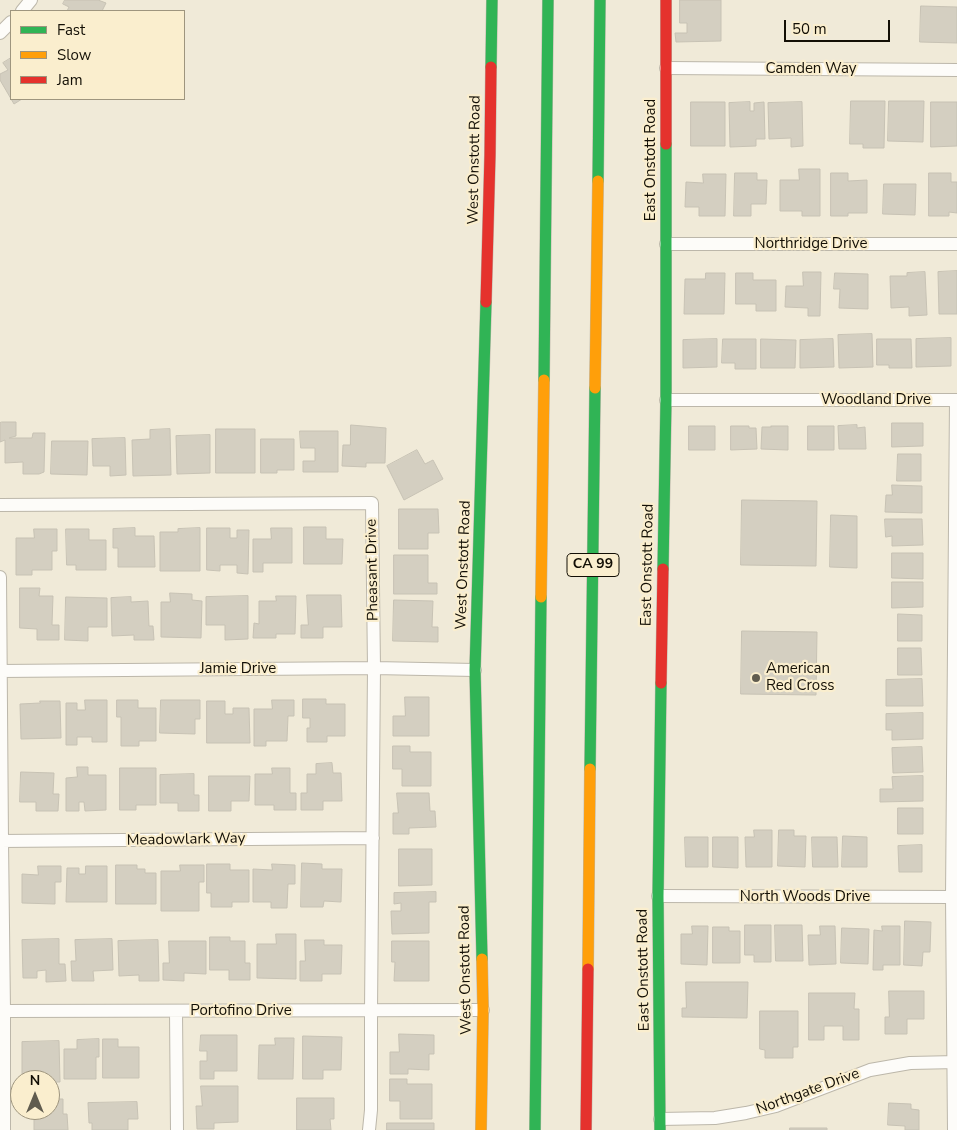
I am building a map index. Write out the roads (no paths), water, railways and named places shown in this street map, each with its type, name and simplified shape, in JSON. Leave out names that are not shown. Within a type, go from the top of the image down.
[{"type":"main road","name":"West Onstott Road","points":[[481,1130],[483,1010],[476,670],[490,155],[492,0]]},
{"type":"main road","points":[[535,1130],[548,0]]},
{"type":"main road","name":"CA 99","points":[[586,1130],[600,0]]},
{"type":"main road","name":"East Onstott Road","points":[[660,1125],[658,896],[666,400],[666,0]]},
{"type":"street","points":[[23,10],[32,0]]},
{"type":"street","points":[[0,33],[10,23]]},
{"type":"street","name":"Camden Way","points":[[666,68],[957,70]]},
{"type":"street","name":"Northridge Drive","points":[[666,244],[957,244]]},
{"type":"street","name":"Woodland Drive","points":[[666,400],[956,400],[952,897],[955,1062],[954,1130]]},
{"type":"street","name":"Pheasant Drive","points":[[0,505],[372,503],[374,668],[371,1110],[369,1130]]},
{"type":"street","points":[[0,576],[4,1130]]},
{"type":"street","name":"Jamie Drive","points":[[0,671],[374,668],[476,670]]},
{"type":"street","name":"Meadowlark Way","points":[[1,842],[373,838]]},
{"type":"street","name":"North Woods Drive","points":[[658,896],[952,897]]},
{"type":"street","name":"Portofino Drive","points":[[2,1011],[483,1010]]},
{"type":"street","points":[[176,1011],[177,1130]]},
{"type":"street","name":"Northgate Drive","points":[[660,1125],[746,1113],[776,1106],[870,1070],[910,1063],[955,1062]]},
{"type":"place","name":"American Red Cross","points":[[756,678]]}]
